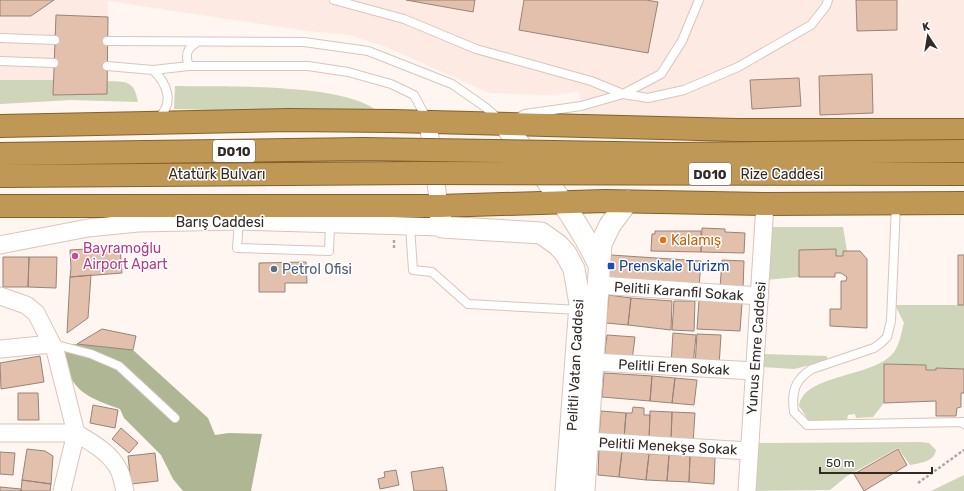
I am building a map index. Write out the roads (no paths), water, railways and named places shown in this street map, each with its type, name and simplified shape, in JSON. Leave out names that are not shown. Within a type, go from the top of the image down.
[{"type":"highway","points":[[0,126],[289,120],[737,130],[964,130]]},
{"type":"highway","name":"Atatürk Bulvarı","points":[[0,154],[363,149],[468,151]]},
{"type":"highway","name":"Rize Caddesi","points":[[468,151],[674,154],[964,150]]},
{"type":"highway","points":[[522,202],[533,190],[538,171]]},
{"type":"highway","name":"Rize Caddesi","points":[[456,174],[964,174]]},
{"type":"highway","name":"Atatürk Bulvarı","points":[[0,176],[456,174]]},
{"type":"highway","points":[[0,206],[441,217],[465,205],[522,202],[628,201],[765,204],[964,203]]},
{"type":"street","points":[[428,122],[441,217]]},
{"type":"street","points":[[504,124],[561,201],[588,243],[598,275]]},
{"type":"street","points":[[435,175],[445,192],[465,205]]},
{"type":"street","name":"Pelitli Vatan Caddesi","points":[[584,491],[601,244],[610,225],[628,201]]},
{"type":"street","name":"Yunus Emre Caddesi","points":[[747,491],[765,204]]},
{"type":"street","name":"Barış Caddesi","points":[[0,245],[117,224],[239,221],[330,225],[410,226],[441,217]]},
{"type":"street","name":"Pelitli Vatan Caddesi","points":[[441,217],[541,232],[558,245],[566,254],[574,269],[578,284],[580,310],[566,491]]},
{"type":"street","name":"Pelitli Karanfil Sokak","points":[[598,275],[760,296]]},
{"type":"street","points":[[0,296],[26,305],[36,313],[52,344],[62,372],[76,433],[62,491]]},
{"type":"street","points":[[0,349],[52,344]]},
{"type":"street","name":"Pelitli Eren Sokak","points":[[594,362],[755,371]]},
{"type":"street","points":[[0,433],[76,433],[93,442],[112,460],[119,470],[125,491]]},
{"type":"street","name":"Pelitli Menekşe Sokak","points":[[588,441],[749,451]]},
{"type":"lane","points":[[334,0],[404,19],[476,49],[591,81],[623,94],[648,98],[684,90],[738,67],[811,24],[826,6],[828,0]]},
{"type":"lane","points":[[107,41],[196,43],[304,42],[368,51],[452,84],[485,107],[504,124],[526,114],[581,106],[623,94],[661,74],[682,41],[698,0]]},
{"type":"lane","points":[[0,38],[55,40]]},
{"type":"lane","points":[[189,66],[186,54],[188,49],[196,43]]},
{"type":"lane","points":[[0,61],[54,63]]},
{"type":"lane","points":[[107,66],[153,70],[189,66],[308,66],[348,72],[391,84],[414,95],[428,122]]},
{"type":"lane","points":[[152,122],[164,113],[167,105],[167,91],[162,78],[153,70]]},
{"type":"lane","points":[[896,204],[891,320],[887,337],[874,348],[812,369],[804,374],[793,391],[794,412],[807,425],[964,422],[964,424]]},
{"type":"lane","points":[[239,221],[237,248],[329,251],[330,225]]},
{"type":"lane","points":[[410,226],[413,270],[432,272],[468,304],[580,310]]},
{"type":"lane","points":[[52,344],[91,354],[119,366],[175,418]]},
{"type":"place","name":"Kalamış","points":[[663,240]]},
{"type":"place","name":"Bayramoğlu Airport Apart","points":[[75,256]]},
{"type":"place","name":"Prenskale Turizm","points":[[611,266]]},
{"type":"place","name":"Petrol Ofisi","points":[[274,269]]}]
